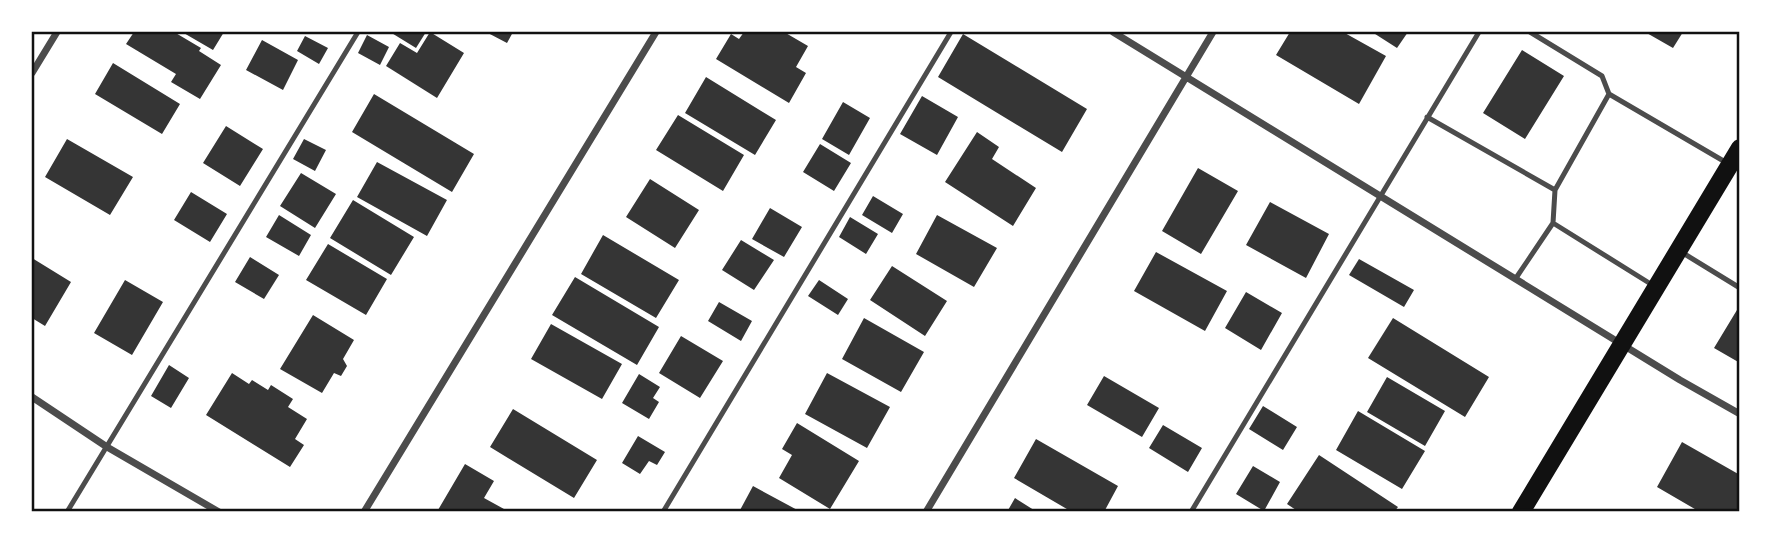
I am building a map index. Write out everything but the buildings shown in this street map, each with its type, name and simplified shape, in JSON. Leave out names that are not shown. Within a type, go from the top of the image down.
[{"type":"main road","points":[[1521,512],[1740,148]]},
{"type":"street","points":[[32,73],[57,32]]},
{"type":"street","points":[[364,512],[656,32]]},
{"type":"street","points":[[1114,32],[1680,380],[1740,414]]},
{"type":"street","points":[[926,512],[1213,32]]},
{"type":"street","points":[[32,397],[107,447],[219,512]]},
{"type":"lane","points":[[68,512],[358,32]]},
{"type":"lane","points":[[663,512],[950,32]]},
{"type":"lane","points":[[1191,512],[1479,32]]},
{"type":"lane","points":[[1530,32],[1602,76],[1609,94],[1730,164]]},
{"type":"lane","points":[[1516,278],[1553,223],[1555,190],[1609,94]]},
{"type":"lane","points":[[1427,117],[1555,190]]},
{"type":"lane","points":[[1553,223],[1656,287]]},
{"type":"lane","points":[[1678,250],[1740,288]]}]
